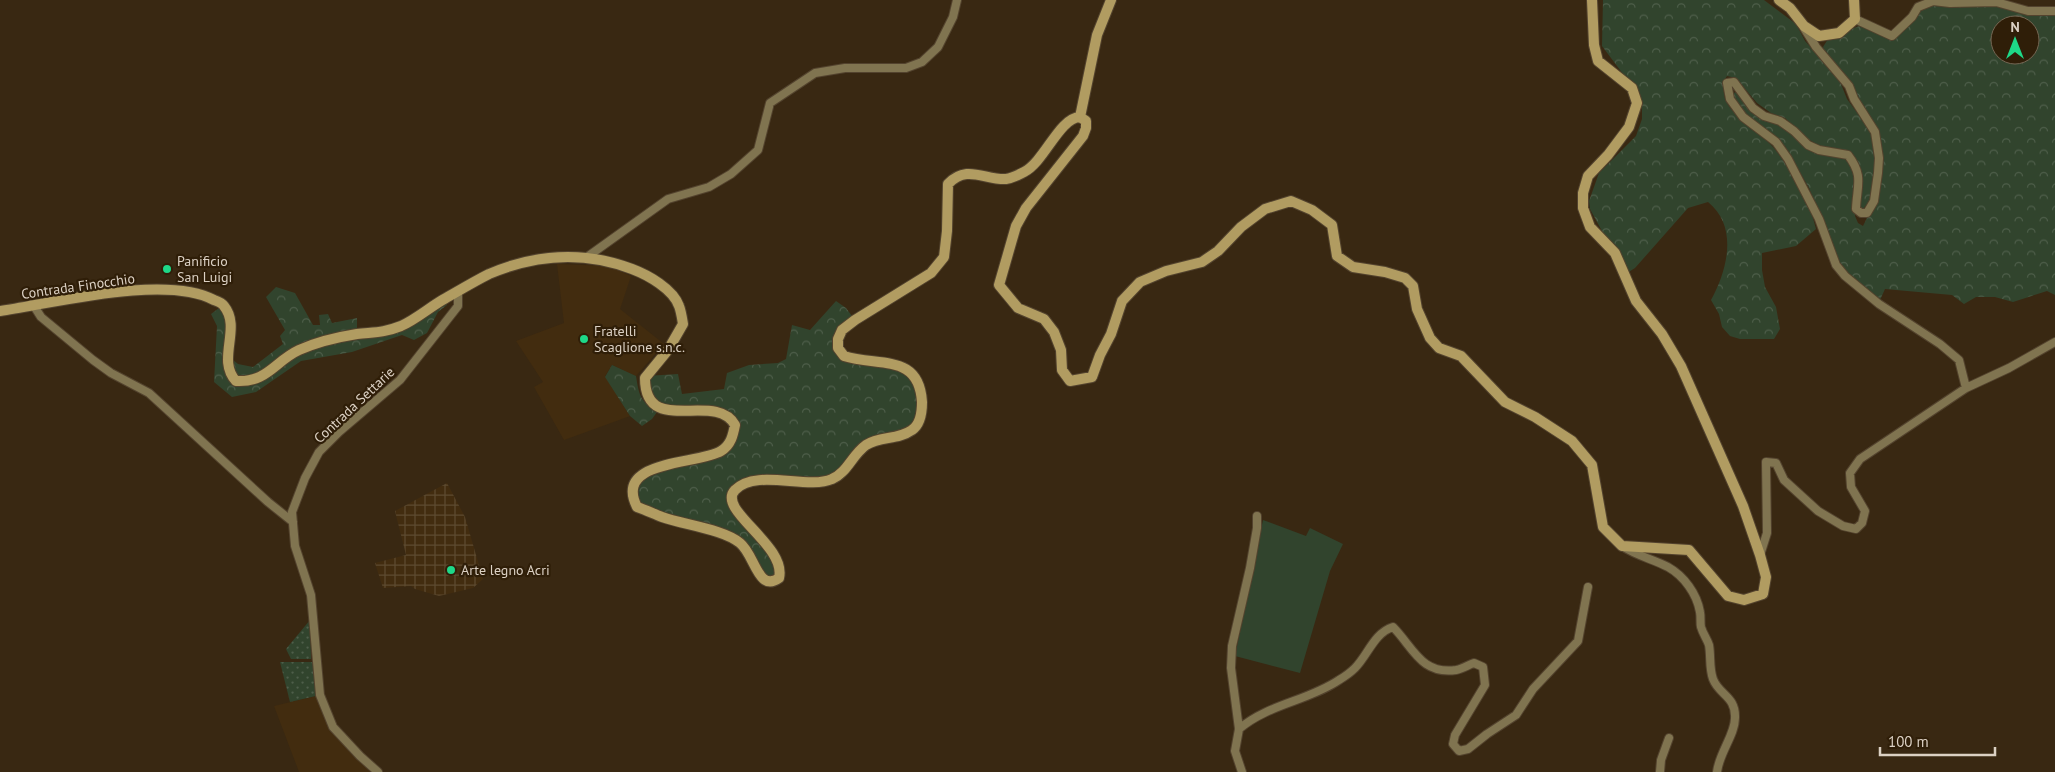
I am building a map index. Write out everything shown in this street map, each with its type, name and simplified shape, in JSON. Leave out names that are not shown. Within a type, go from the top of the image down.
[{"type":"main road","points":[[1080,116],[1098,35],[1111,0]]},
{"type":"main road","points":[[458,292],[489,274],[504,269],[549,257],[587,257],[613,262],[643,273],[670,293],[679,305],[683,324],[668,350],[645,378],[645,392],[650,400],[666,410],[721,412],[731,417],[735,425],[732,440],[723,450],[705,458],[681,460],[646,471],[634,484],[632,496],[637,507],[662,517],[712,530],[738,541],[749,551],[762,579],[767,582],[774,582],[779,578],[778,565],[764,540],[733,506],[732,497],[735,490],[743,485],[766,480],[829,481],[840,475],[855,455],[867,444],[879,440],[892,439],[906,434],[915,428],[920,418],[922,405],[917,380],[911,372],[901,366],[844,356],[838,348],[838,339],[842,330],[931,273],[944,257],[947,232],[948,184],[955,176],[972,173],[1004,179],[1016,177],[1029,170],[1067,122],[1074,117],[1080,116],[1086,121],[1083,136],[1026,208],[1016,226],[999,285],[1018,308],[1044,319],[1054,332],[1062,350],[1062,370],[1070,380],[1092,377],[1100,355],[1111,334],[1122,302],[1140,282],[1166,271],[1202,262],[1218,251],[1241,227],[1265,209],[1291,200],[1312,210],[1332,225],[1338,256],[1354,267],[1385,272],[1404,278],[1413,286],[1417,309],[1430,338],[1439,348],[1461,356],[1505,402],[1535,417],[1572,441],[1592,464],[1603,527],[1622,546],[1689,550],[1728,596],[1744,600],[1762,594],[1766,577],[1742,506],[1681,366],[1662,334],[1636,302],[1615,253],[1590,227],[1583,208],[1583,193],[1588,176],[1608,155],[1629,127],[1637,104],[1632,88],[1598,61],[1594,45],[1592,0]]},
{"type":"main road","points":[[1779,0],[1790,8],[1804,26],[1819,36],[1839,33],[1854,19],[1854,0]]},
{"type":"main road","name":"Contrada Finocchio","points":[[0,311],[127,290],[178,291],[205,295],[223,305],[230,320],[227,366],[230,374],[236,381],[246,382],[258,378],[297,351],[322,342],[356,334],[384,332],[405,324],[445,298],[458,292]]},
{"type":"street","points":[[587,257],[668,199],[709,186],[731,174],[758,150],[770,103],[815,73],[845,68],[906,68],[922,62],[938,47],[953,17],[957,0]]},
{"type":"street","points":[[1854,19],[1892,36],[1912,17],[1918,7],[1933,1],[1950,3],[1996,2],[2028,11],[2055,11]]},
{"type":"street","points":[[1804,26],[1816,47],[1849,86],[1854,99],[1875,132],[1879,158],[1878,174],[1874,200],[1867,213],[1861,213],[1856,209],[1859,174],[1856,165],[1848,155],[1819,150],[1808,145],[1794,131],[1780,121],[1764,116],[1753,108],[1734,82],[1727,83],[1730,99],[1743,117],[1776,142],[1788,159],[1818,219],[1836,265],[1845,276],[1879,304],[1940,344],[1959,360],[1966,388]]},
{"type":"street","name":"Contrada Settarie","points":[[378,772],[333,727],[320,695],[311,595],[295,546],[292,512],[304,478],[320,452],[339,432],[400,380],[458,306],[458,292]]},
{"type":"street","points":[[34,306],[41,317],[92,360],[111,374],[149,393],[268,502],[293,522]]},
{"type":"street","points":[[1760,555],[1767,532],[1766,462],[1776,463],[1784,480],[1818,511],[1843,526],[1856,529],[1862,523],[1865,511],[1851,487],[1850,473],[1860,459],[1966,388],[2009,368],[2055,342]]},
{"type":"street","points":[[1242,772],[1235,751],[1239,729],[1230,668],[1232,646],[1250,568],[1257,528],[1257,516]]},
{"type":"street","points":[[1622,546],[1635,555],[1668,568],[1689,586],[1696,595],[1701,626],[1709,647],[1709,663],[1714,680],[1718,687],[1728,696],[1733,705],[1736,718],[1723,749],[1717,772]]},
{"type":"street","points":[[1239,729],[1250,719],[1283,704],[1311,695],[1338,681],[1354,669],[1378,636],[1385,630],[1393,627],[1404,638],[1420,662],[1427,666],[1456,670],[1474,664],[1483,668],[1485,685],[1455,735],[1453,744],[1459,751],[1468,749],[1516,715],[1533,689],[1578,641],[1588,587]]},
{"type":"street","points":[[1660,772],[1661,760],[1669,738]]},
{"type":"shaded area","points":[[557,264],[609,266],[631,276],[620,309],[664,344],[636,376],[612,365],[605,376],[630,416],[564,440],[534,387],[543,382],[516,341],[564,323]]},
{"type":"shaded area","points":[[447,483],[465,517],[483,579],[473,588],[439,596],[411,586],[383,588],[375,563],[406,555],[395,511]]},
{"type":"shaded area","points":[[320,695],[333,727],[378,772],[299,772],[274,706]]},
{"type":"green space","points":[[1603,0],[1764,0],[1796,24],[1805,41],[1829,67],[1841,84],[1847,99],[1872,133],[1877,158],[1872,198],[1863,209],[1859,207],[1857,163],[1850,151],[1821,147],[1808,139],[1785,118],[1771,113],[1757,103],[1736,78],[1727,76],[1723,82],[1724,96],[1730,107],[1773,147],[1787,165],[1809,207],[1816,229],[1796,246],[1762,253],[1765,287],[1776,307],[1780,329],[1774,339],[1740,339],[1730,336],[1722,327],[1719,314],[1711,300],[1722,276],[1727,250],[1727,236],[1718,212],[1708,202],[1688,208],[1635,268],[1627,273],[1621,255],[1614,249],[1603,233],[1590,209],[1589,201],[1599,173],[1636,136],[1642,119],[1642,101],[1639,91],[1626,78],[1602,46]]},
{"type":"green space","points":[[1934,3],[1995,4],[2055,13],[2055,295],[2047,291],[2013,302],[1995,297],[1976,297],[1964,304],[1952,295],[1885,289],[1880,300],[1846,271],[1838,261],[1809,188],[1785,146],[1745,116],[1733,100],[1733,93],[1737,92],[1778,124],[1791,131],[1805,146],[1845,157],[1854,170],[1855,216],[1858,223],[1863,226],[1878,196],[1877,131],[1856,98],[1851,84],[1825,54],[1823,47],[1828,39],[1859,26],[1869,28],[1887,37],[1919,8]]},
{"type":"green space","points":[[276,287],[295,293],[313,325],[320,325],[319,315],[328,314],[332,323],[357,318],[357,334],[384,332],[445,298],[447,305],[438,312],[427,333],[414,340],[402,335],[352,352],[301,361],[256,392],[232,397],[214,382],[217,326],[211,314],[223,305],[230,320],[228,356],[238,364],[253,367],[283,344],[280,336],[285,330],[266,297]]},
{"type":"green space","points":[[836,301],[846,308],[855,320],[838,339],[844,356],[901,366],[921,391],[915,428],[879,440],[829,481],[753,482],[732,497],[780,572],[767,582],[738,541],[637,507],[634,484],[646,471],[705,458],[732,439],[731,417],[682,412],[650,400],[646,376],[678,374],[682,394],[724,389],[727,373],[749,365],[778,363],[786,359],[792,325],[810,330]]},
{"type":"green space","points":[[612,365],[636,376],[641,397],[657,412],[652,419],[642,426],[630,416],[605,377]]},
{"type":"green space","points":[[1263,520],[1306,536],[1310,528],[1343,544],[1330,571],[1300,673],[1235,656]]},
{"type":"green space","points":[[310,620],[311,659],[291,659],[286,649]]},
{"type":"green space","points":[[280,662],[316,662],[320,695],[290,702]]},
{"type":"place","name":"Panificio San Luigi","points":[[167,269]]},
{"type":"place","name":"Fratelli Scaglione s.n.c.","points":[[584,339]]},
{"type":"place","name":"Arte legno Acri","points":[[451,570]]}]
